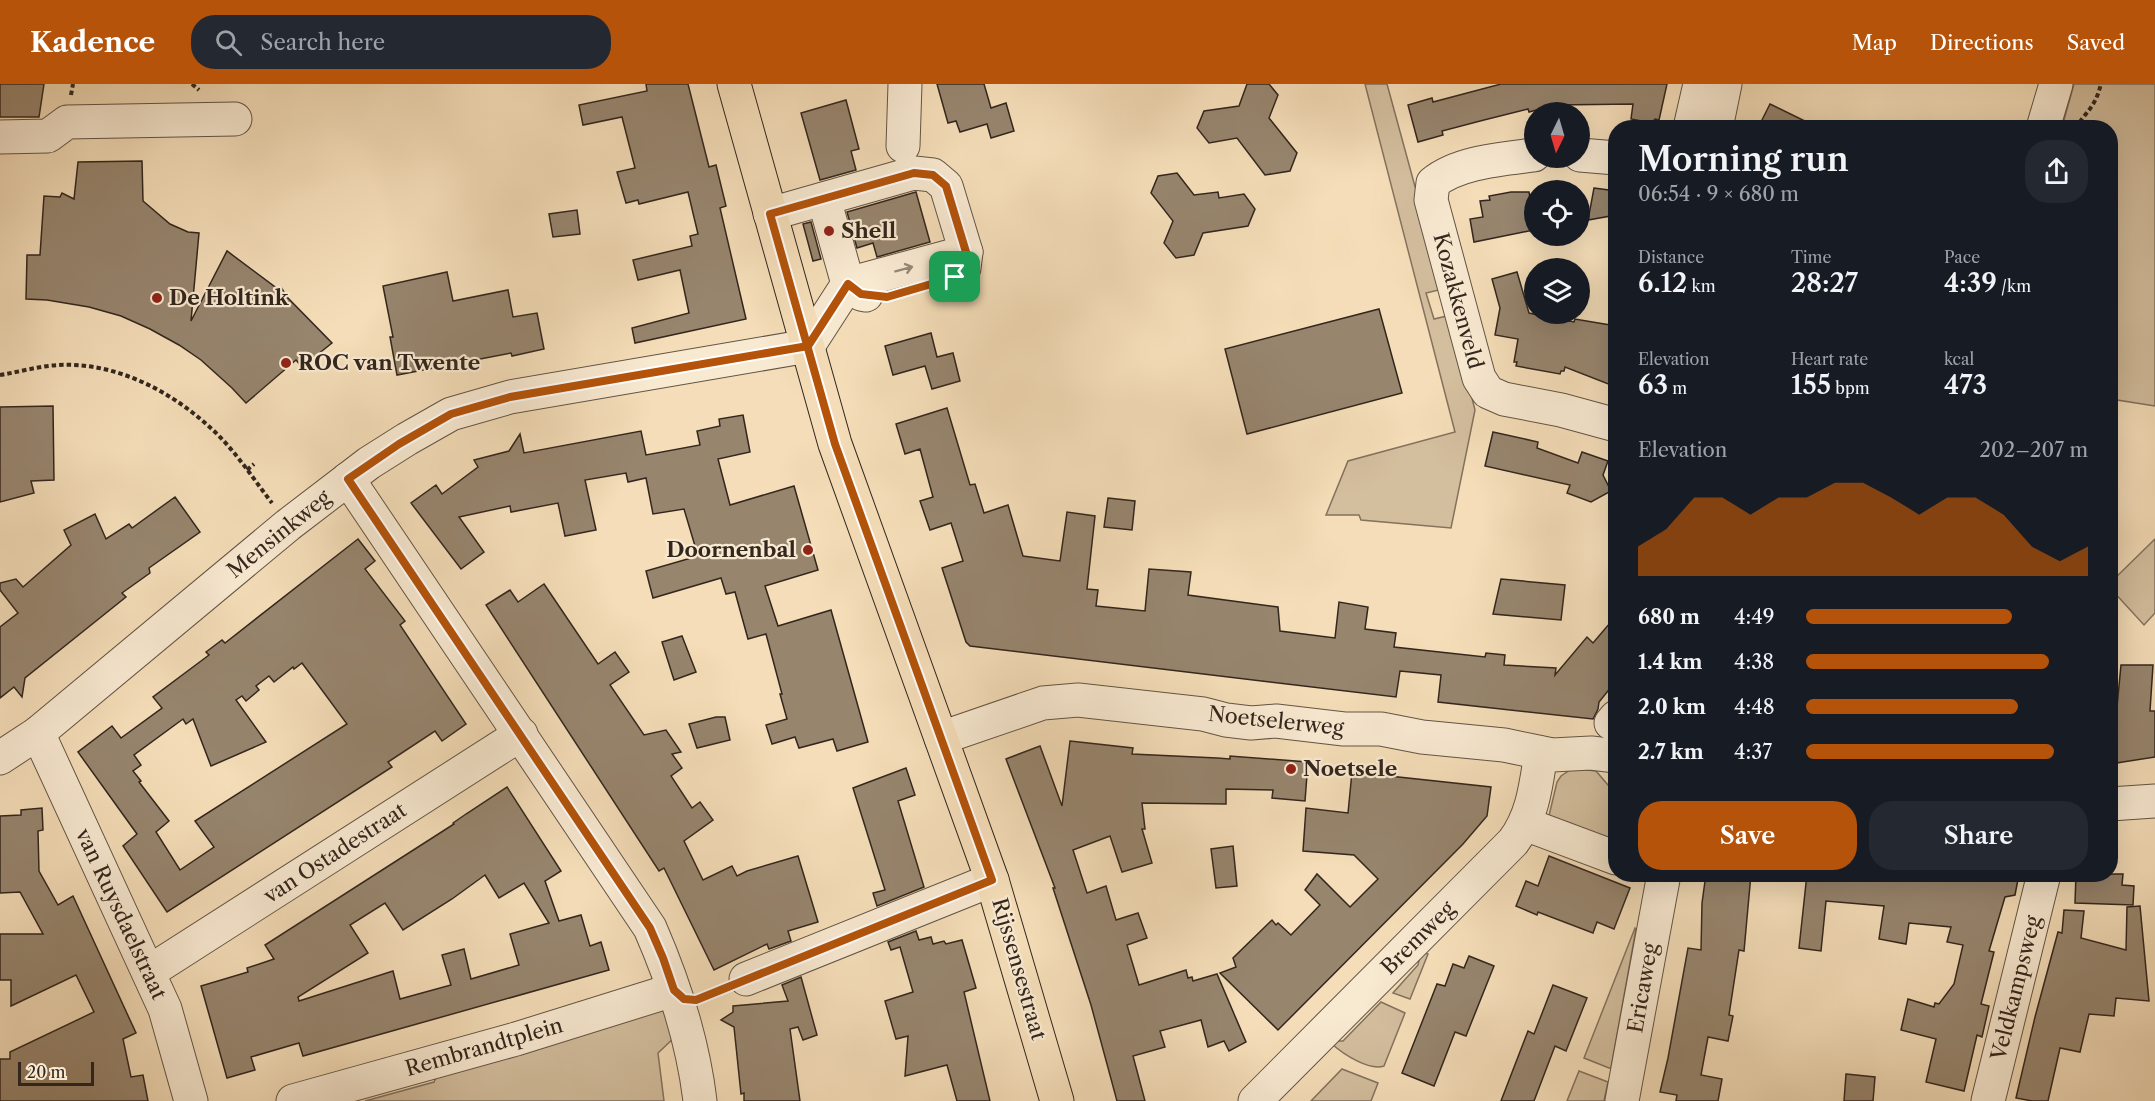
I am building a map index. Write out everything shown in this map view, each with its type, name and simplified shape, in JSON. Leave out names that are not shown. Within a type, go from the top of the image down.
[{"type":"main road","name":"Rijssensestraat","points":[[734,84],[835,444],[992,880],[1057,1101]]},
{"type":"street","points":[[903,146],[905,84]]},
{"type":"street","points":[[1692,120],[1700,84]]},
{"type":"street","points":[[1718,120],[1725,84]]},
{"type":"street","points":[[2045,120],[2056,84]]},
{"type":"street","points":[[0,137],[48,136],[67,122],[235,120]]},
{"type":"street","name":"Kozakkenveld","points":[[1524,156],[1494,159],[1444,174],[1433,183],[1431,200],[1479,378],[1488,392],[1504,399],[1561,410],[1608,423]]},
{"type":"street","points":[[1590,156],[1608,157]]},
{"type":"street","points":[[770,214],[914,173],[933,175],[946,186],[966,252],[964,268],[955,277],[887,297],[861,294],[848,284],[824,200]]},
{"type":"street","points":[[808,346],[848,284]]},
{"type":"street","name":"Mensinkweg","points":[[0,758],[38,733],[288,525],[348,479],[399,444],[451,414],[501,400],[808,346]]},
{"type":"street","points":[[348,479],[650,928],[663,958],[692,1047],[700,1101]]},
{"type":"street","name":"Noetselerweg","points":[[941,738],[1042,703],[1078,700],[1203,714],[1251,723],[1276,721],[1344,729],[1388,730],[1422,737],[1504,745],[1541,753],[1608,755]]},
{"type":"street","name":"van Ruysdaelstraat","points":[[38,733],[165,1009],[191,1101]]},
{"type":"street","name":"van Ostadestraat","points":[[149,972],[521,734]]},
{"type":"street","name":"Bremweg","points":[[1255,1101],[1513,842],[1525,824],[1534,797],[1541,753]]},
{"type":"street","points":[[2118,803],[2155,801]]},
{"type":"street","points":[[1525,824],[1608,855]]},
{"type":"street","points":[[747,979],[992,880]]},
{"type":"street","name":"Ericaweg","points":[[1622,1101],[1661,882]]},
{"type":"street","name":"Veldkampsweg","points":[[1988,1101],[2042,882]]},
{"type":"street","name":"Rembrandtplein","points":[[293,1101],[516,1039],[674,990]]},
{"type":"path","points":[[2083,120],[2097,100],[2101,84]]},
{"type":"path","points":[[0,375],[57,365],[103,368],[128,375],[191,412],[221,439],[288,525]]},
{"type":"path","points":[[247,470],[254,464]]},
{"type":"path","points":[[674,990],[684,999],[696,1000],[747,979]]},
{"type":"shaded area","points":[[1365,84],[1387,84],[1443,289],[1426,293],[1434,319],[1451,315],[1475,410],[1451,528],[1361,520],[1359,515],[1326,515],[1348,461],[1455,432]]},
{"type":"shaded area","points":[[2074,84],[2155,84],[2155,406],[2118,400],[2118,120],[2064,120]]},
{"type":"shaded area","points":[[2155,539],[2155,613],[2144,625],[2118,597],[2118,575]]},
{"type":"shaded area","points":[[1573,768],[1596,771],[1608,785],[1608,848],[1547,824],[1557,782],[1561,776]]},
{"type":"shaded area","points":[[1635,928],[1611,1068],[1609,1068],[1584,1058]]},
{"type":"shaded area","points":[[1421,952],[1428,954],[1410,999],[1393,993],[1418,965]]},
{"type":"shaded area","points":[[1381,1002],[1405,1013],[1384,1066],[1378,1067],[1356,1061],[1332,1044],[1335,1041],[1343,1041]]},
{"type":"shaded area","points":[[655,1005],[671,1014],[677,1035],[658,1053],[664,1101],[365,1101],[434,1082],[439,1071]]},
{"type":"shaded area","points":[[1342,1069],[1378,1083],[1371,1101],[1311,1101]]},
{"type":"shaded area","points":[[1579,1071],[1608,1082],[1604,1101],[1567,1101]]},
{"type":"building","points":[[0,84],[44,84],[39,117],[0,117]]},
{"type":"building","points":[[646,84],[688,84],[709,167],[716,165],[726,206],[720,208],[746,319],[635,343],[632,328],[689,313],[680,270],[638,280],[633,260],[692,246],[690,236],[698,234],[688,192],[639,204],[638,200],[626,203],[617,172],[635,168],[622,117],[583,125],[579,105],[647,91]]},
{"type":"building","points":[[937,84],[984,84],[991,108],[1006,103],[1014,131],[991,138],[987,124],[960,132],[956,121],[948,123]]},
{"type":"building","points":[[1247,84],[1269,84],[1278,95],[1269,118],[1297,153],[1290,171],[1265,175],[1237,138],[1209,143],[1197,128],[1204,111],[1239,106]]},
{"type":"building","points":[[1501,84],[1667,84],[1659,120],[1631,119],[1633,104],[1524,102],[1524,110],[1442,131],[1443,135],[1418,142],[1408,105],[1432,98],[1433,102]]},
{"type":"building","points":[[846,100],[859,149],[851,151],[856,170],[820,180],[801,113]]},
{"type":"building","points":[[1770,104],[1803,120],[1762,120]]},
{"type":"building","name":"De Holtink","points":[[142,161],[143,201],[170,224],[188,232],[199,233],[191,321],[227,251],[278,289],[281,287],[287,297],[332,343],[302,367],[296,360],[246,403],[201,360],[150,329],[121,316],[89,307],[26,299],[27,255],[40,255],[44,196],[60,197],[62,193],[74,199],[78,162]]},
{"type":"building","points":[[1177,173],[1194,195],[1218,192],[1219,198],[1244,194],[1255,209],[1248,226],[1203,233],[1194,255],[1176,258],[1164,243],[1173,221],[1151,193],[1158,176]]},
{"type":"building","points":[[1594,188],[1608,190],[1608,216],[1590,220]]},
{"type":"building","points":[[916,192],[930,242],[877,257],[873,243],[857,248],[847,212]]},
{"type":"building","points":[[1524,192],[1524,232],[1474,242],[1470,219],[1483,217],[1480,201],[1490,200],[1489,196]]},
{"type":"building","points":[[577,210],[580,234],[553,237],[549,214]]},
{"type":"building","points":[[811,222],[821,259],[813,261],[803,224]]},
{"type":"building","points":[[447,272],[453,301],[508,290],[513,317],[537,313],[544,349],[512,356],[511,353],[397,375],[390,337],[393,337],[383,286]]},
{"type":"building","points":[[1517,272],[1524,296],[1524,324],[1590,324],[1590,322],[1608,325],[1608,384],[1565,367],[1560,374],[1516,366],[1517,362],[1514,362],[1518,339],[1495,335],[1500,308],[1492,279]]},
{"type":"building","points":[[1379,309],[1402,393],[1247,434],[1225,349]]},
{"type":"building","points":[[931,333],[937,357],[953,353],[960,381],[932,389],[925,366],[893,375],[885,346]]},
{"type":"building","points":[[53,406],[54,480],[31,481],[34,493],[0,502],[0,407]]},
{"type":"building","points":[[947,408],[970,485],[975,484],[984,513],[1008,505],[1023,556],[1060,561],[1067,512],[1095,516],[1087,589],[1098,590],[1096,606],[1145,611],[1149,569],[1191,572],[1188,595],[1278,607],[1280,631],[1335,638],[1339,602],[1368,607],[1365,629],[1396,633],[1394,647],[1485,657],[1486,653],[1505,655],[1504,665],[1556,668],[1555,675],[1587,637],[1593,643],[1608,625],[1608,691],[1599,702],[1593,719],[1438,702],[1441,675],[1400,671],[1396,697],[970,646],[966,642],[942,568],[963,561],[951,523],[930,530],[920,501],[933,497],[920,449],[905,454],[896,424]]},
{"type":"building","points":[[743,415],[750,452],[718,459],[730,505],[794,486],[818,570],[765,586],[778,626],[831,610],[868,742],[837,751],[833,739],[799,748],[795,737],[772,744],[766,725],[787,719],[780,694],[782,694],[766,634],[748,639],[735,592],[726,594],[721,578],[653,598],[646,571],[698,556],[684,509],[653,514],[646,478],[628,482],[626,473],[585,480],[596,530],[565,536],[558,503],[511,512],[510,506],[459,517],[484,552],[461,569],[411,503],[436,485],[442,494],[478,467],[474,460],[509,451],[520,434],[524,453],[641,431],[646,455],[700,445],[697,431],[720,426],[719,419]]},
{"type":"building","points":[[1493,432],[1538,442],[1537,448],[1578,463],[1582,452],[1608,461],[1603,475],[1608,485],[1608,493],[1591,502],[1567,493],[1570,485],[1485,466]]},
{"type":"building","points":[[175,497],[200,532],[149,568],[150,573],[122,593],[126,597],[25,678],[22,697],[14,687],[0,698],[0,627],[18,613],[0,590],[0,583],[16,579],[23,587],[71,545],[64,530],[95,514],[106,539],[129,524],[132,528]]},
{"type":"building","points":[[1108,498],[1135,501],[1132,530],[1104,527]]},
{"type":"building","points":[[358,539],[375,561],[365,569],[405,621],[400,625],[466,724],[442,741],[435,731],[388,762],[392,767],[167,912],[123,846],[137,834],[78,752],[112,726],[121,738],[162,708],[153,697],[209,655],[206,652],[222,640],[225,643]],"holes":[[[302,663],[347,724],[195,821],[214,847],[180,870],[156,832],[169,821],[133,771],[141,765],[134,755],[183,719],[186,724],[193,719],[211,766],[266,742],[236,700],[242,696],[246,701],[259,690],[256,686],[269,676],[274,682]]]},
{"type":"building","points":[[1501,579],[1565,585],[1561,620],[1493,614]]},
{"type":"building","points":[[544,584],[598,664],[615,652],[629,672],[610,685],[644,735],[666,730],[681,752],[672,754],[682,768],[671,776],[692,808],[700,802],[713,820],[684,841],[703,880],[732,866],[737,876],[798,856],[818,922],[788,931],[791,941],[769,949],[767,944],[714,970],[664,868],[659,871],[486,605],[510,590],[518,602]]},
{"type":"building","points":[[682,636],[696,672],[674,680],[662,642]]},
{"type":"building","points":[[2121,665],[2153,665],[2150,711],[2155,711],[2155,757],[2118,763],[2118,696]]},
{"type":"building","points":[[725,717],[730,740],[697,748],[689,724]]},
{"type":"building","points":[[1070,741],[1133,748],[1132,754],[1230,759],[1230,756],[1308,762],[1305,801],[1272,798],[1273,790],[1226,789],[1226,804],[1142,803],[1145,829],[1142,829],[1152,863],[1122,872],[1110,836],[1073,850],[1087,893],[1106,886],[1116,920],[1138,913],[1147,938],[1127,945],[1139,985],[1186,970],[1188,978],[1192,977],[1193,981],[1217,974],[1246,1042],[1229,1051],[1224,1041],[1208,1047],[1201,1020],[1160,1031],[1165,1047],[1133,1056],[1145,1101],[1117,1101],[1091,1005],[1053,888],[1055,888],[1006,759],[1040,746],[1062,806]]},
{"type":"building","points":[[906,768],[915,795],[898,801],[924,887],[877,906],[873,893],[885,890],[853,788]]},
{"type":"building","points":[[1352,772],[1491,787],[1487,816],[1463,844],[1278,1030],[1220,973],[1236,967],[1233,958],[1272,920],[1291,935],[1320,905],[1305,890],[1317,874],[1350,907],[1378,879],[1354,855],[1303,851],[1306,808],[1348,813]]},
{"type":"building","points":[[507,787],[561,871],[545,881],[559,921],[581,915],[590,946],[601,942],[609,970],[303,1056],[299,1043],[251,1057],[255,1070],[227,1078],[201,986],[248,972],[247,968],[274,959],[265,945],[454,824]],"holes":[[[485,875],[499,898],[524,883],[549,923],[510,934],[519,965],[471,979],[464,949],[442,955],[451,985],[400,999],[393,971],[299,1001],[298,997],[368,953],[350,925],[385,903],[403,930]]]},
{"type":"building","points":[[42,808],[43,830],[38,831],[39,871],[58,905],[73,896],[136,1033],[123,1039],[131,1077],[143,1075],[148,1101],[0,1101],[0,1059],[10,1059],[10,1052],[94,1012],[76,975],[11,1006],[11,980],[0,980],[0,934],[43,934],[20,892],[0,893],[0,816],[21,815],[21,810]]},
{"type":"building","points":[[1233,846],[1237,886],[1216,888],[1211,849]]},
{"type":"building","points":[[1549,856],[1608,879],[1608,882],[1630,888],[1614,929],[1597,922],[1593,933],[1516,906],[1526,881],[1538,886]]},
{"type":"building","points":[[2118,874],[2123,874],[2122,885],[2134,886],[2133,905],[2075,903],[2076,882],[2118,882]]},
{"type":"building","points":[[1705,882],[1750,882],[1744,951],[1739,950],[1729,1015],[1733,1016],[1728,1041],[1708,1037],[1701,1075],[1722,1079],[1718,1101],[1676,1101],[1677,1095],[1660,1092],[1688,948],[1701,950]]},
{"type":"building","points":[[1806,882],[2017,882],[2015,895],[2005,897],[1989,951],[1994,952],[1981,1004],[1989,1006],[1982,1037],[1977,1035],[1964,1091],[1926,1082],[1936,1039],[1901,1030],[1908,999],[1934,1007],[1935,1003],[1939,1004],[1954,984],[1963,945],[1947,942],[1951,927],[1909,923],[1906,944],[1879,939],[1884,906],[1826,901],[1821,951],[1799,948]]},
{"type":"building","points":[[2140,906],[2149,1001],[2116,998],[2114,1016],[2089,1014],[2080,1052],[2060,1048],[2048,1101],[2016,1098],[2058,932],[2062,933],[2064,910],[2084,911],[2081,938],[2126,950],[2127,907]]},
{"type":"building","points":[[916,931],[919,940],[931,937],[933,944],[962,940],[976,988],[964,992],[990,1101],[957,1101],[947,1065],[905,1076],[908,1036],[896,1039],[885,1001],[913,992],[900,947],[891,950],[888,942]]},
{"type":"building","points":[[1469,956],[1494,966],[1466,1036],[1455,1032],[1434,1086],[1402,1073],[1437,984],[1445,986],[1453,964],[1464,968]]},
{"type":"building","points":[[801,977],[817,1035],[803,1040],[798,1027],[790,1029],[800,1101],[744,1101],[744,1093],[741,1094],[734,1027],[721,1020],[733,1012],[733,1006],[788,1001],[782,985]]},
{"type":"building","points":[[1553,985],[1587,998],[1566,1051],[1555,1046],[1534,1101],[1501,1101],[1528,1031],[1534,1034]]},
{"type":"building","points":[[1846,1074],[1875,1077],[1873,1101],[1844,1101]]},
{"type":"place","name":"Shell","points":[[829,231]]},
{"type":"place","name":"De Holtink","points":[[157,298]]},
{"type":"place","name":"ROC van Twente","points":[[286,363]]},
{"type":"place","name":"Doornenbal","points":[[808,550]]},
{"type":"place","name":"Noetsele","points":[[1291,769]]},
{"type":"route","points":[[955,277],[887,297],[861,294],[848,284],[808,346],[510,397],[451,414],[399,444],[348,479],[650,928],[674,990],[684,999],[696,1000],[992,880],[835,444],[808,346],[770,214],[914,173],[933,175],[946,186],[966,252],[964,268],[955,277]]}]
